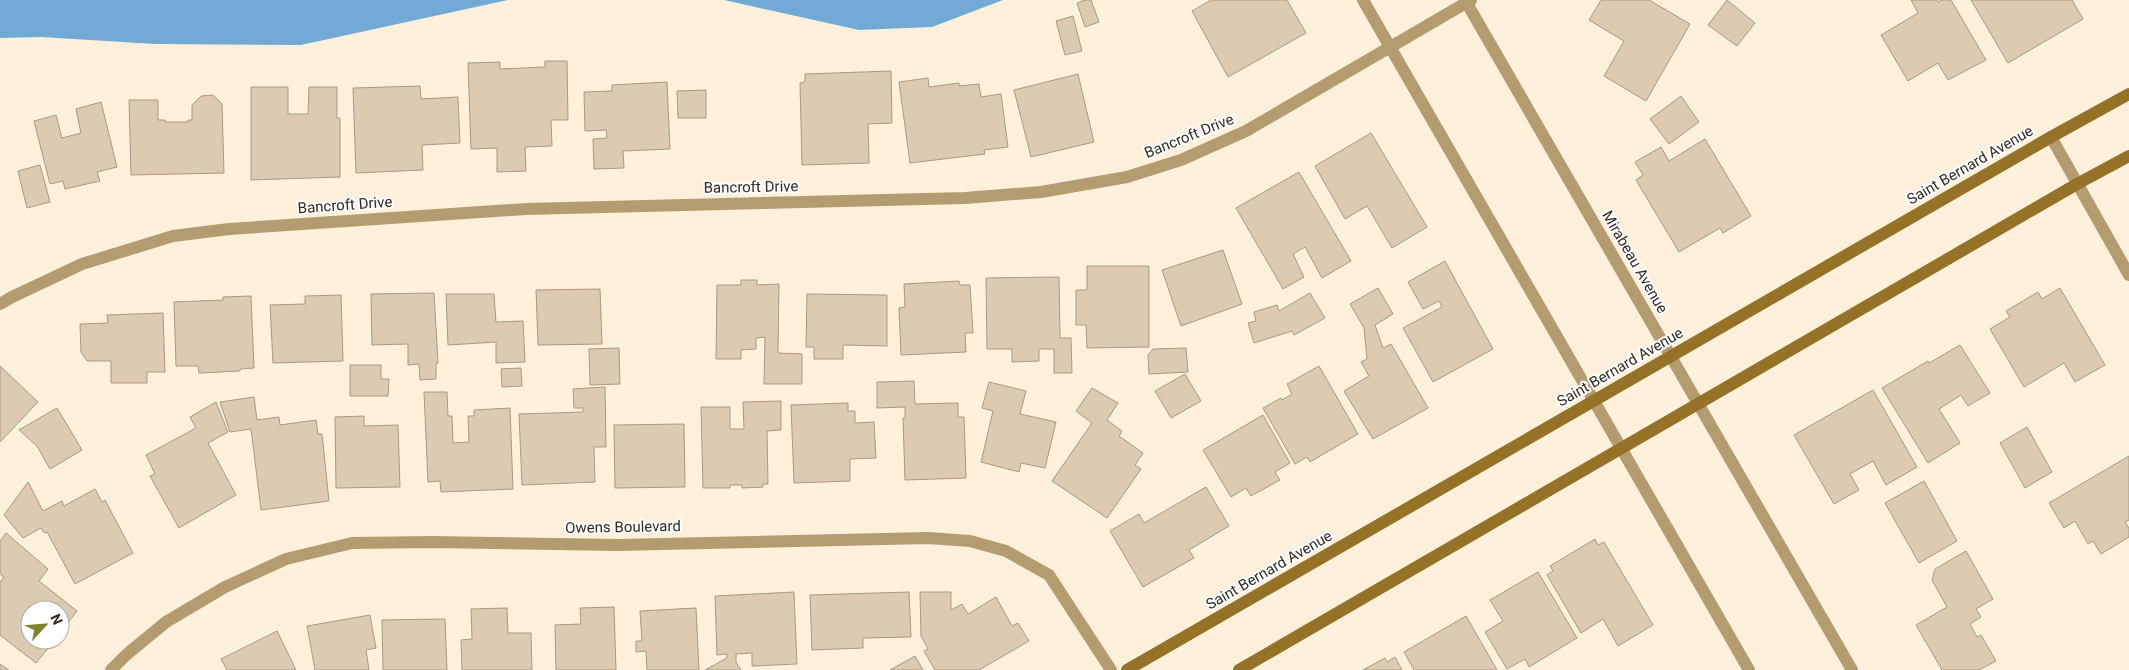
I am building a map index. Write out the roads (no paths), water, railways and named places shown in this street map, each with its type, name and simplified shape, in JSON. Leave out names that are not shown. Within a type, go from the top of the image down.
[{"type":"main road","name":"Saint Bernard Avenue","points":[[1127,670],[2129,94]]},
{"type":"main road","points":[[1238,670],[1622,450],[2077,184],[2129,156]]},
{"type":"street","points":[[1363,0],[1749,670]]},
{"type":"street","name":"Bancroft Drive","points":[[0,304],[82,264],[173,236],[229,229],[526,210],[965,198],[1041,192],[1127,177],[1181,160],[1246,131],[1468,1]]},
{"type":"street","name":"Mirabeau Avenue","points":[[1468,1],[1670,357],[1852,670]]},
{"type":"street","points":[[2051,138],[2129,275]]},
{"type":"street","name":"Owens Boulevard","points":[[112,670],[126,655],[166,622],[225,587],[286,559],[352,544],[432,542],[618,545],[928,538],[970,541],[1006,551],[1049,575],[1111,670]]},
{"type":"water","points":[[0,0],[508,0],[301,45],[155,44],[41,37],[0,38]]},
{"type":"water","points":[[724,0],[1003,0],[932,27],[859,30]]}]
